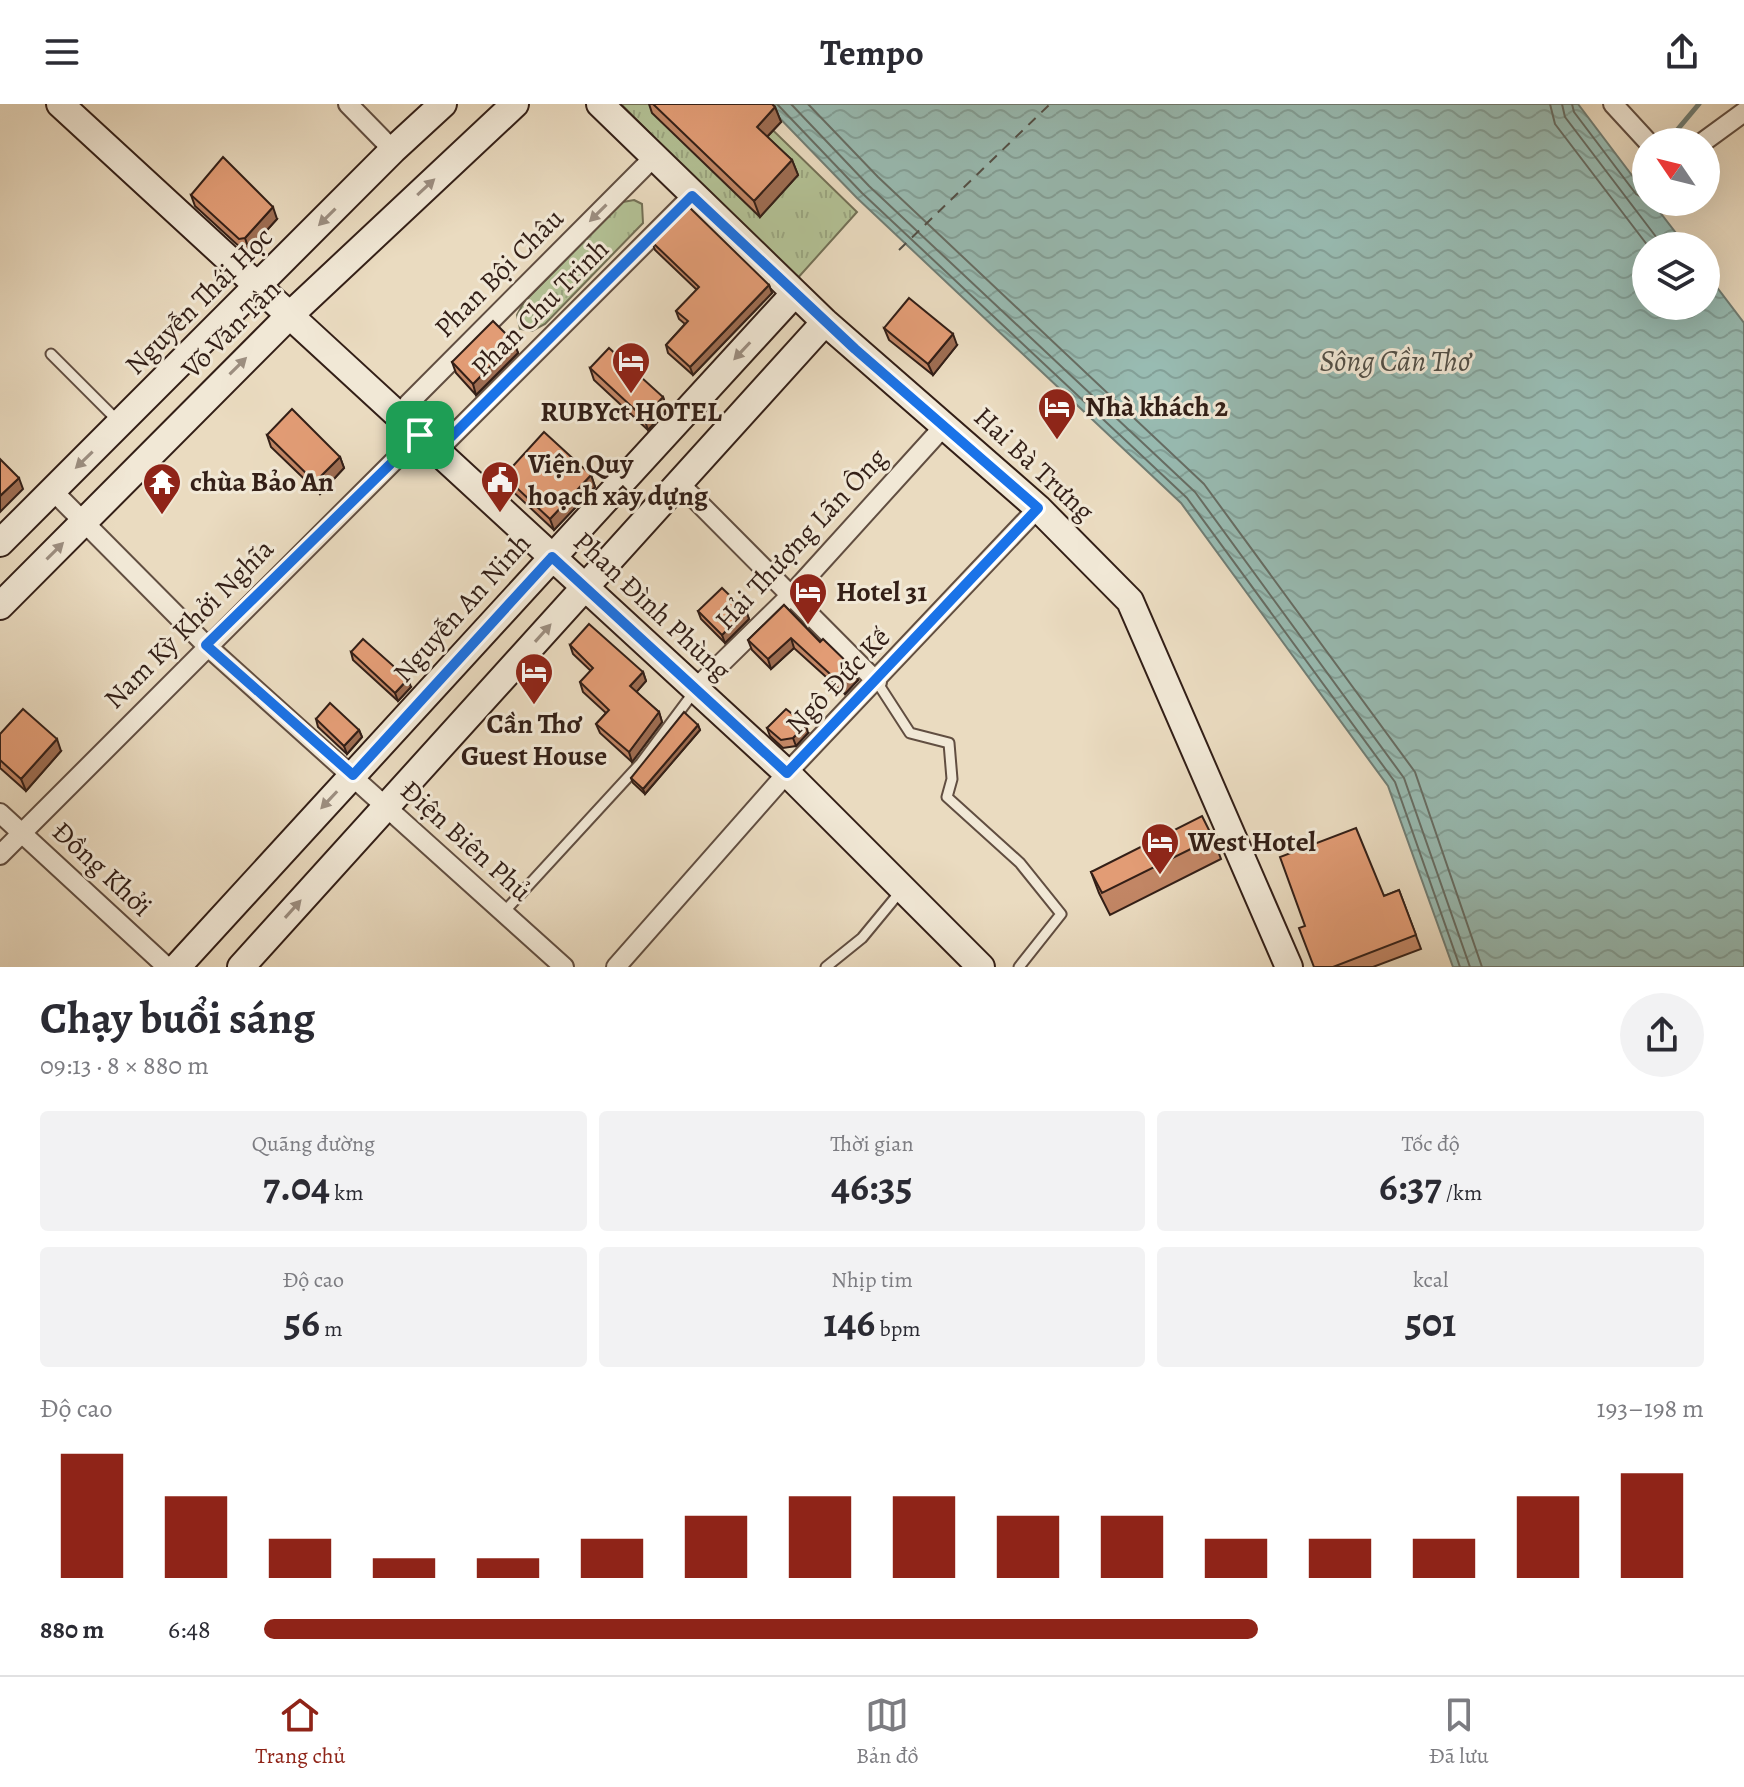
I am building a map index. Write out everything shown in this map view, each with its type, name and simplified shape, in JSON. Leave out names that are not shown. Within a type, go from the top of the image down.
[{"type":"street","name":"Phan Đình Phùng","points":[[60,104],[787,773],[981,967]]},
{"type":"street","points":[[348,104],[393,150]]},
{"type":"street","name":"Nguyễn Thái Học","points":[[0,543],[393,150],[443,104]]},
{"type":"street","name":"Võ Văn Tần","points":[[0,606],[290,315],[515,104]]},
{"type":"street","name":"Hai Bà Trưng","points":[[600,104],[825,322],[1038,508],[1130,601],[1289,967]]},
{"type":"street","points":[[1613,104],[1635,128]]},
{"type":"street","points":[[1720,130],[1744,112]]},
{"type":"street","name":"Phan Bội Châu","points":[[420,435],[408,404],[653,158]]},
{"type":"street","name":"Phan Chu Trinh","points":[[420,435],[448,440],[692,196]]},
{"type":"street","name":"Nguyễn An Ninh","points":[[177,967],[795,293]]},
{"type":"street","points":[[241,967],[825,322]]},
{"type":"street","name":"Hải Thượng Lãn Ông","points":[[695,689],[790,596],[945,425]]},
{"type":"street","name":"Nam Kỳ Khởi Nghĩa","points":[[0,855],[206,645],[420,435]]},
{"type":"street","points":[[679,483],[877,682]]},
{"type":"street","name":"Điện Biên Phủ","points":[[53,491],[206,645],[564,967]]},
{"type":"street","name":"Ngô Đức Kế","points":[[616,967],[787,773],[877,682],[1038,508]]},
{"type":"street","name":"Đồng Khởi","points":[[0,813],[167,967]]},
{"type":"lane","points":[[51,354],[121,424]]},
{"type":"lane","points":[[877,682],[910,733],[949,743],[952,779],[947,797],[1020,863],[1061,914],[1019,967]]},
{"type":"lane","points":[[503,913],[641,763],[689,703],[695,689]]},
{"type":"lane","points":[[826,967],[862,938],[902,889]]},
{"type":"green space","points":[[621,104],[746,104],[857,212],[796,280]]},
{"type":"green space","points":[[634,200],[642,204],[643,223],[545,324],[532,331],[520,329],[517,315],[524,302],[623,202]]},
{"type":"water","name":"Sông Cần Thơ","points":[[766,104],[1578,104],[1632,175],[1632,216],[1663,216],[1675,232],[1632,232],[1632,320],[1720,320],[1720,291],[1744,323],[1744,967],[1453,967],[1388,786],[1181,503],[857,198]]},
{"type":"building","points":[[653,104],[772,104],[775,107],[757,127],[792,160],[754,201]]},
{"type":"building","points":[[223,157],[273,207],[245,238],[239,239],[191,195]]},
{"type":"building","points":[[688,206],[769,285],[690,367],[666,345],[688,321],[676,311],[699,287],[652,242]]},
{"type":"building","points":[[909,298],[953,334],[928,364],[884,328]]},
{"type":"building","points":[[493,321],[514,342],[473,384],[452,362]]},
{"type":"building","name":"RUBYct HOTEL","points":[[609,348],[663,397],[644,418],[590,368]]},
{"type":"building","points":[[292,409],[340,457],[315,482],[267,435]]},
{"type":"building","points":[[544,432],[591,475],[550,519],[504,476]]},
{"type":"building","points":[[0,459],[19,478],[0,496]]},
{"type":"building","points":[[722,588],[746,611],[722,635],[698,611]]},
{"type":"building","points":[[784,605],[820,642],[823,639],[855,670],[841,684],[791,638],[768,659],[748,640]]},
{"type":"building","points":[[589,624],[643,672],[630,686],[659,712],[629,752],[596,724],[609,710],[580,682],[593,668],[570,645]]},
{"type":"building","points":[[363,639],[408,679],[395,693],[351,652]]},
{"type":"building","points":[[330,703],[359,730],[344,746],[316,719]]},
{"type":"building","points":[[23,709],[57,739],[21,779],[0,760],[0,734]]},
{"type":"building","points":[[786,709],[806,725],[793,738],[781,740],[767,728]]},
{"type":"building","points":[[684,712],[698,725],[643,789],[631,778]]},
{"type":"building","points":[[1202,816],[1213,838],[1102,893],[1091,872]]},
{"type":"building","points":[[1356,828],[1384,896],[1399,890],[1416,935],[1333,967],[1314,967],[1299,928],[1305,926],[1280,857]]},
{"type":"waterway","points":[[1679,128],[1699,104]]},
{"type":"ferry route","points":[[899,250],[1050,104]]},
{"type":"place","name":"RUBYct HOTEL","points":[[631,395]]},
{"type":"place","name":"Nhà khách 2","points":[[1057,441]]},
{"type":"place","name":"Viện Quy hoạch xây dựng","points":[[500,514]]},
{"type":"place","name":"chùa Bảo An","points":[[162,516]]},
{"type":"place","name":"Hotel 31","points":[[808,626]]},
{"type":"place","name":"Cần Thơ Guest House","points":[[534,706]]},
{"type":"place","name":"West Hotel","points":[[1160,876]]},
{"type":"route","points":[[692,196],[855,349],[1038,508],[877,682],[787,773],[552,557],[353,775],[206,645],[420,435],[448,440],[692,196]]}]
